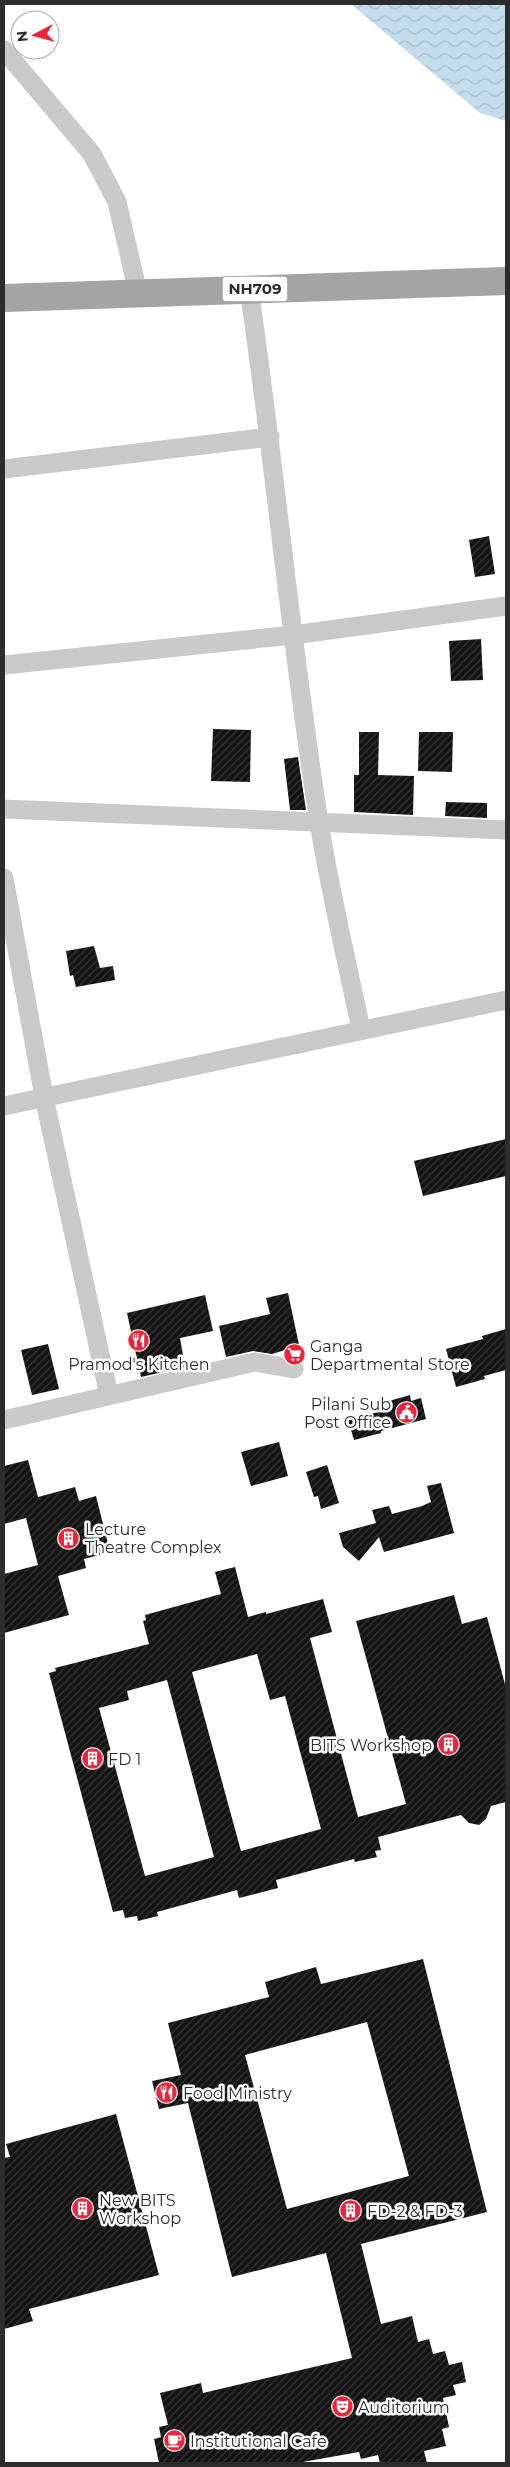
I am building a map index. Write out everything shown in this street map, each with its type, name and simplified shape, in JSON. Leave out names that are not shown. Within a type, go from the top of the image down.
[{"type":"main road","name":"NH709","points":[[4,298],[506,280]]},
{"type":"street","points":[[4,50],[92,154],[117,202],[138,293]]},
{"type":"street","points":[[249,289],[270,437],[293,635],[319,824],[361,1030]]},
{"type":"street","points":[[4,470],[270,437]]},
{"type":"street","points":[[4,665],[293,635],[506,606]]},
{"type":"street","points":[[4,809],[319,824],[506,830]]},
{"type":"street","points":[[4,878],[44,1097],[109,1396]]},
{"type":"street","points":[[4,1106],[506,1000]]},
{"type":"street","points":[[4,1420],[256,1362],[294,1369]]},
{"type":"water","points":[[351,4],[506,4],[506,121],[480,113]]},
{"type":"building","points":[[489,536],[495,574],[475,577],[469,540]]},
{"type":"building","points":[[481,639],[483,680],[451,681],[449,641]]},
{"type":"building","points":[[213,729],[251,730],[250,782],[211,781]]},
{"type":"building","points":[[359,732],[379,732],[378,775],[414,776],[413,815],[354,812],[354,775],[359,775]]},
{"type":"building","points":[[419,732],[453,732],[452,772],[418,771]]},
{"type":"building","points":[[298,757],[306,810],[290,810],[284,759]]},
{"type":"building","points":[[446,802],[487,803],[487,818],[445,816]]},
{"type":"building","points":[[94,946],[100,968],[113,966],[115,980],[76,987],[73,975],[70,976],[66,951]]},
{"type":"building","points":[[506,1139],[506,1176],[423,1196],[414,1161]]},
{"type":"building","points":[[288,1293],[302,1359],[286,1356],[285,1350],[272,1354],[253,1351],[226,1357],[219,1326],[270,1314],[266,1298]]},
{"type":"building","points":[[205,1295],[213,1331],[180,1338],[185,1367],[141,1377],[127,1313]]},
{"type":"building","points":[[506,1329],[506,1370],[484,1376],[485,1379],[456,1387],[446,1349],[483,1339],[482,1336]]},
{"type":"building","points":[[48,1344],[59,1389],[32,1395],[21,1350]]},
{"type":"building","points":[[410,1395],[411,1401],[421,1398],[426,1419],[354,1440],[348,1420],[389,1409],[389,1401]]},
{"type":"building","points":[[279,1442],[288,1476],[251,1486],[241,1452]]},
{"type":"building","name":"Lecture Theatre Complex","points":[[28,1460],[38,1497],[75,1487],[79,1501],[96,1496],[110,1552],[84,1559],[86,1568],[58,1576],[69,1615],[4,1633],[4,1574],[38,1565],[26,1518],[4,1524],[4,1466]]},
{"type":"building","points":[[327,1465],[339,1503],[321,1509],[318,1496],[314,1497],[306,1472]]},
{"type":"building","points":[[441,1483],[454,1533],[384,1552],[379,1537],[359,1561],[343,1547],[339,1533],[376,1523],[372,1510],[389,1506],[392,1514],[422,1506],[431,1502],[427,1486]]},
{"type":"building","name":"FD 1","points":[[235,1567],[248,1617],[323,1599],[332,1632],[310,1638],[358,1817],[406,1804],[356,1621],[454,1595],[462,1624],[487,1617],[506,1688],[506,1802],[491,1806],[486,1819],[479,1825],[469,1823],[461,1815],[378,1837],[381,1850],[375,1851],[377,1857],[355,1862],[354,1859],[276,1880],[278,1888],[239,1898],[237,1890],[157,1912],[158,1916],[138,1921],[137,1916],[125,1918],[123,1910],[113,1912],[49,1673],[56,1671],[55,1668],[149,1644],[143,1621],[146,1620],[145,1615],[221,1594],[215,1572]],"holes":[[[257,1654],[270,1700],[285,1696],[321,1829],[241,1851],[192,1672]],[[167,1680],[214,1857],[145,1876],[99,1708],[129,1700],[127,1691]]]},
{"type":"building","name":"FD-2 & FD-3","points":[[423,1959],[487,2212],[361,2244],[381,2324],[412,2316],[418,2342],[429,2339],[433,2354],[445,2351],[449,2365],[462,2362],[466,2382],[453,2385],[456,2395],[443,2398],[449,2427],[442,2429],[446,2446],[424,2451],[427,2463],[380,2463],[378,2455],[361,2459],[359,2452],[297,2463],[159,2463],[154,2439],[161,2437],[159,2427],[168,2425],[160,2393],[201,2383],[203,2393],[352,2358],[326,2253],[232,2277],[188,2103],[159,2109],[152,2081],[181,2075],[168,2023],[269,1997],[265,1982],[316,1967],[321,1984]],"holes":[[[367,2022],[409,2176],[287,2209],[245,2055]]]},
{"type":"building","name":"New BITS Workshop","points":[[116,2114],[159,2275],[29,2309],[33,2321],[4,2329],[4,2158],[10,2157],[6,2144]]},
{"type":"place","name":"Pramod's Kitchen","points":[[139,1340]]},
{"type":"place","name":"Ganga Departmental Store","points":[[294,1355]]},
{"type":"place","name":"Pilani Sub Post Office","points":[[407,1413]]},
{"type":"place","name":"Lecture Theatre Complex","points":[[69,1538]]},
{"type":"place","name":"BITS Workshop","points":[[448,1745]]},
{"type":"place","name":"FD 1","points":[[92,1759]]},
{"type":"place","name":"Food Ministry","points":[[167,2093]]},
{"type":"place","name":"New BITS Workshop","points":[[83,2209]]},
{"type":"place","name":"FD-2 & FD-3","points":[[351,2211]]},
{"type":"place","name":"Auditorium","points":[[342,2407]]},
{"type":"place","name":"Institutional Cafe","points":[[174,2441]]}]
